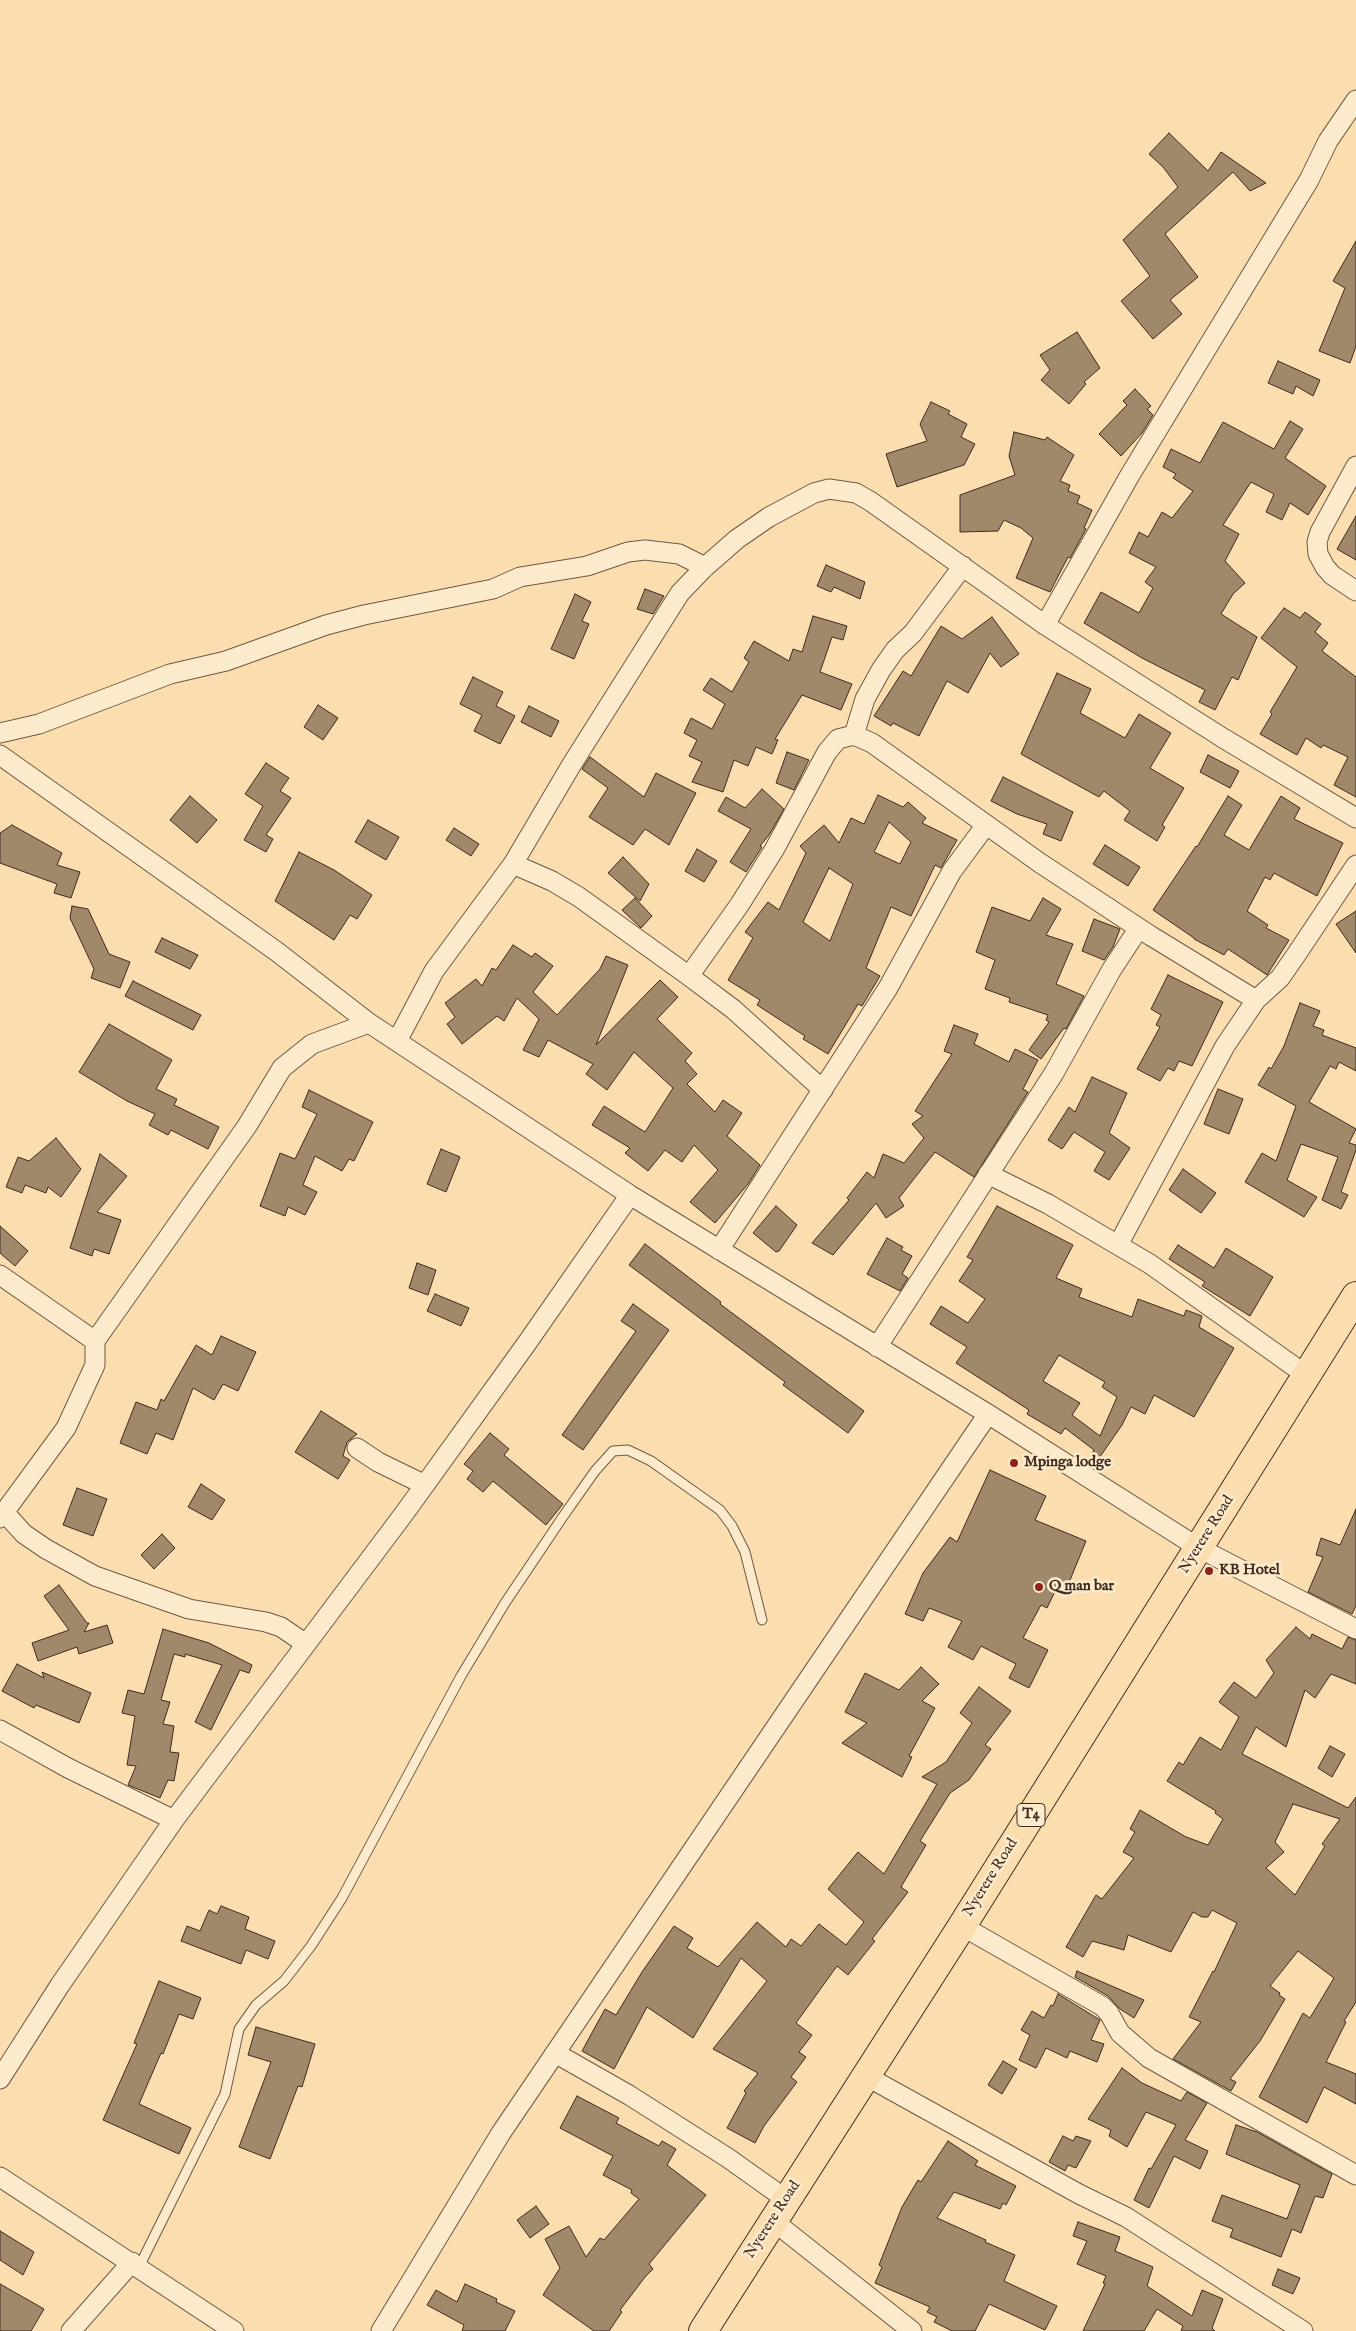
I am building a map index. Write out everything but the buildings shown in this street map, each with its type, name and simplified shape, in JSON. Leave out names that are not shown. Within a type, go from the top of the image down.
[{"type":"highway","name":"Nyerere Road","points":[[703,2331],[962,1926],[1356,1296]]},
{"type":"street","points":[[1045,625],[1130,475],[1304,188],[1328,141],[1356,100]]},
{"type":"street","points":[[1356,466],[1320,532],[1318,542],[1318,554],[1324,567],[1356,591]]},
{"type":"street","points":[[397,1041],[434,972],[513,864],[572,764],[680,593],[705,567],[737,539],[769,517],[814,493],[829,489],[856,493],[870,501],[1045,625],[1223,738],[1356,818]]},
{"type":"street","points":[[0,733],[39,724],[170,674],[226,661],[326,625],[364,614],[485,591],[520,578],[587,566],[628,552],[645,550],[678,554],[705,567]]},
{"type":"street","points":[[854,735],[866,700],[881,670],[895,650],[913,633],[963,566]]},
{"type":"street","points":[[689,976],[735,911],[774,850],[827,752],[838,739],[854,735],[872,743],[1040,863],[1139,928],[1256,1000]]},
{"type":"street","points":[[0,755],[268,945],[369,1023],[630,1195],[988,1414],[1199,1548],[1356,1629]]},
{"type":"street","points":[[719,1250],[888,988],[944,885],[986,824]]},
{"type":"street","points":[[513,864],[552,881],[579,898],[689,976],[732,1008],[823,1090]]},
{"type":"street","points":[[1118,1244],[1225,1046],[1256,1000],[1280,978],[1356,865]]},
{"type":"street","points":[[877,1346],[1054,1073],[1112,968],[1139,928]]},
{"type":"street","points":[[306,1644],[281,1627],[266,1622],[189,1610],[95,1576],[46,1549],[2,1516],[66,1428],[95,1366],[95,1340],[236,1142],[282,1068],[312,1044],[369,1023]]},
{"type":"street","points":[[988,1174],[1048,1204],[1118,1244],[1185,1288],[1306,1375]]},
{"type":"street","points":[[0,2079],[60,1985],[174,1820],[425,1485],[630,1195]]},
{"type":"street","points":[[0,1275],[95,1340]]},
{"type":"street","points":[[381,2331],[500,2134],[988,1414]]},
{"type":"street","points":[[357,1448],[378,1462],[425,1485]]},
{"type":"street","points":[[0,1730],[68,1768],[174,1820]]},
{"type":"street","points":[[962,1926],[1102,2006],[1109,2013],[1120,2034],[1149,2058],[1356,2175]]},
{"type":"street","points":[[555,2053],[629,2095],[728,2158],[779,2210],[912,2331]]},
{"type":"street","points":[[866,2076],[1079,2194],[1126,2217],[1303,2331]]},
{"type":"street","points":[[0,2177],[234,2331]]},
{"type":"street","points":[[71,2331],[136,2265]]},
{"type":"lane","points":[[136,2265],[225,2094],[240,2029],[256,2005],[284,1982],[327,1922],[342,1898],[461,1676],[505,1603],[595,1471],[613,1452],[628,1450],[651,1461],[720,1510],[732,1526],[745,1552],[762,1620]]},
{"type":"place","name":"Mpinga lodge","points":[[1014,1463]]},
{"type":"place","name":"KB Hotel","points":[[1209,1571]]},
{"type":"place","name":"Q man bar","points":[[1039,1587]]}]
